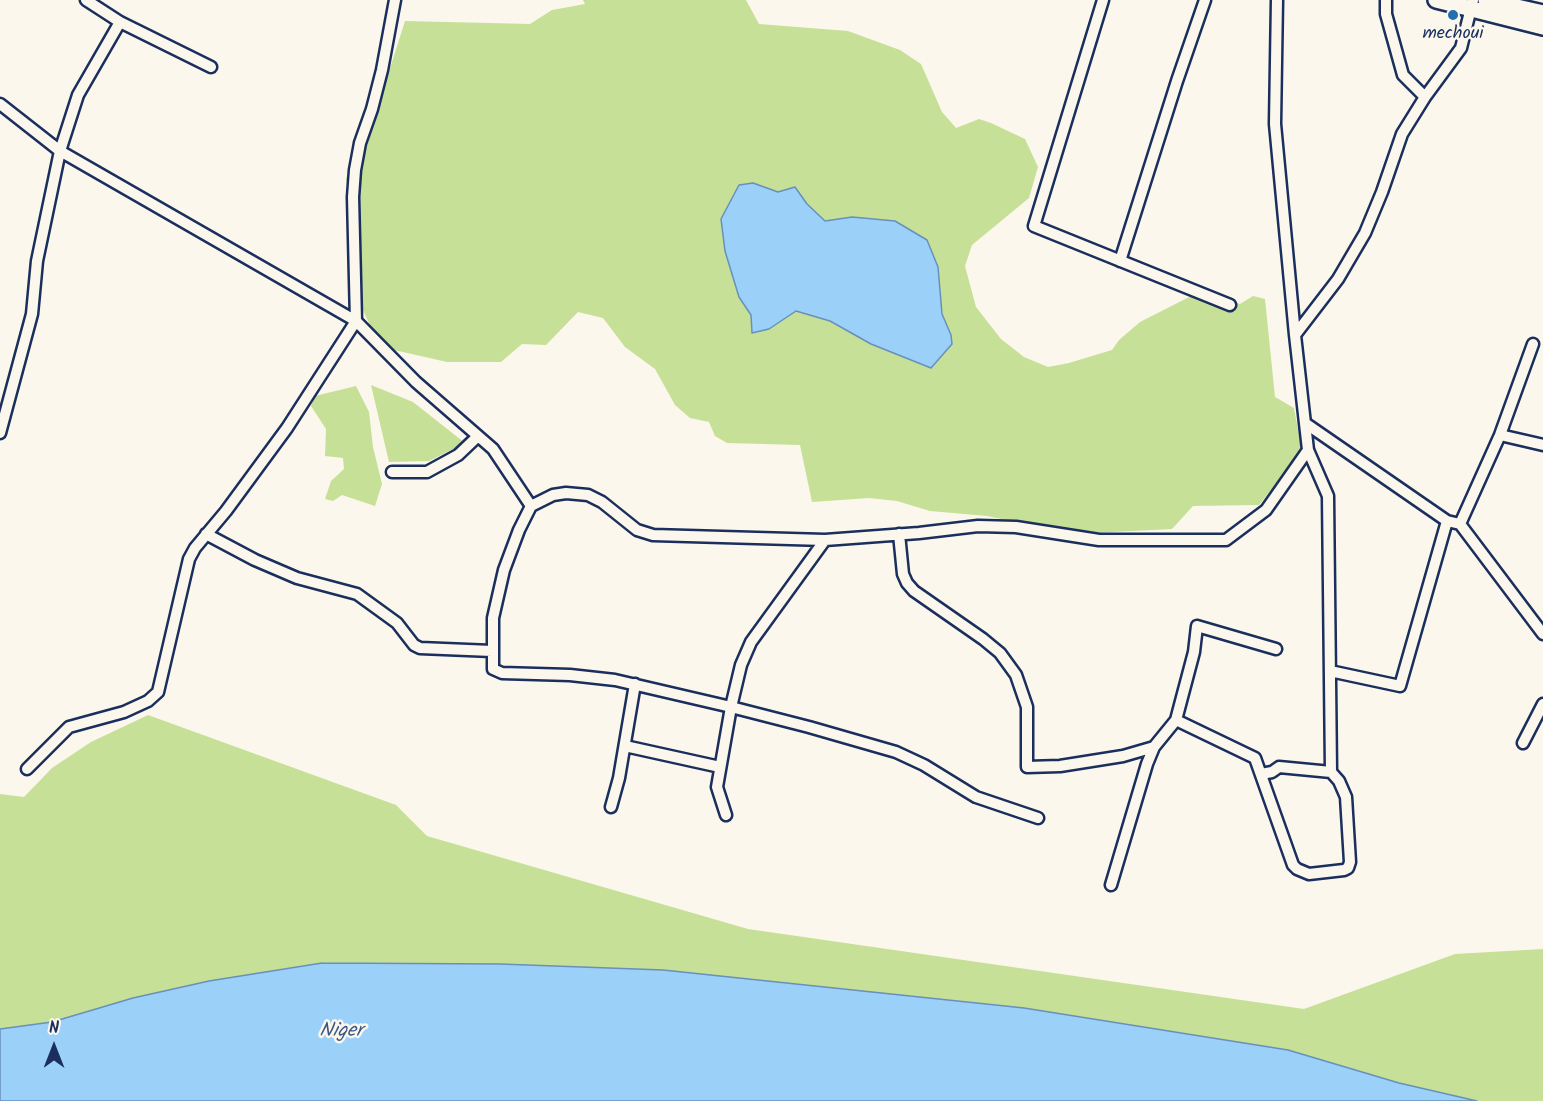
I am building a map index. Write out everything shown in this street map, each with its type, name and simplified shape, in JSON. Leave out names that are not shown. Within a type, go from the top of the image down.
[{"type":"main road","points":[[1436,0],[1472,5],[1543,27]]},
{"type":"main road","points":[[1486,0],[1543,14]]},
{"type":"street","points":[[86,0],[120,22],[210,67]]},
{"type":"street","points":[[27,769],[69,727],[124,712],[148,701],[158,692],[189,559],[287,428],[356,321],[353,197],[355,170],[360,143],[382,70],[395,0]]},
{"type":"street","points":[[1103,0],[1034,226],[1230,305]]},
{"type":"street","points":[[1120,261],[1177,81],[1206,0]]},
{"type":"street","points":[[1176,720],[1255,758],[1293,865],[1309,874],[1348,868],[1350,862],[1346,797],[1339,781],[1331,772],[1328,496],[1308,450],[1275,124],[1277,0]]},
{"type":"street","points":[[1386,0],[1386,14],[1403,75],[1425,97]]},
{"type":"street","points":[[1295,335],[1338,279],[1361,240],[1379,200],[1402,134],[1425,97],[1459,53],[1472,5]]},
{"type":"street","points":[[0,433],[32,314],[38,261],[60,151],[78,95],[120,22]]},
{"type":"street","points":[[0,104],[60,151],[356,321],[416,382],[493,449],[531,506]]},
{"type":"street","points":[[1460,524],[1500,435],[1533,344]]},
{"type":"street","points":[[1305,423],[1447,520],[1460,524],[1543,634]]},
{"type":"street","points":[[1500,435],[1543,445]]},
{"type":"street","points":[[392,472],[427,472],[458,455],[478,436]]},
{"type":"street","points":[[1038,818],[976,797],[918,762],[896,752],[809,727],[635,684],[570,675],[496,672],[491,665],[498,592],[519,530],[531,506],[560,494],[588,495],[602,502],[637,530],[653,535],[825,540],[1000,526],[1099,540],[1226,540],[1266,510],[1308,450]]},
{"type":"street","points":[[1330,671],[1400,686],[1447,520]]},
{"type":"street","points":[[206,534],[255,560],[297,578],[357,594],[397,623],[414,645],[420,648],[492,651]]},
{"type":"street","points":[[899,534],[903,574],[907,583],[914,591],[992,646],[1006,660],[1016,675],[1027,707],[1027,767],[1060,766],[1123,756],[1154,747]]},
{"type":"street","points":[[726,815],[717,788],[730,707],[741,665],[751,642],[825,540]]},
{"type":"street","points":[[1111,885],[1141,781],[1154,747],[1176,720],[1194,652],[1197,626],[1276,650]]},
{"type":"street","points":[[611,807],[625,746],[635,684]]},
{"type":"street","points":[[1523,743],[1543,704]]},
{"type":"street","points":[[625,746],[720,767]]},
{"type":"street","points":[[1261,774],[1279,768],[1331,772]]},
{"type":"green space","points":[[583,0],[746,0],[759,24],[848,31],[900,50],[921,64],[942,112],[956,128],[979,119],[1025,139],[1038,167],[1029,198],[972,245],[965,266],[976,307],[1001,339],[1024,357],[1048,367],[1112,350],[1119,340],[1140,322],[1201,291],[1240,304],[1253,296],[1265,299],[1275,397],[1294,408],[1302,451],[1259,505],[1193,506],[1172,529],[1072,534],[987,516],[930,511],[897,501],[869,498],[812,502],[800,445],[727,443],[715,436],[709,422],[690,418],[675,405],[655,369],[625,347],[603,318],[578,312],[546,345],[522,344],[501,362],[447,362],[394,350],[372,330],[359,301],[360,238],[346,179],[385,84],[405,21],[530,24],[552,10],[585,4]]},
{"type":"green space","points":[[371,385],[413,402],[465,443],[429,461],[389,462]]},
{"type":"green space","points":[[356,386],[369,412],[373,447],[382,484],[375,506],[342,495],[333,501],[325,499],[331,481],[344,469],[343,458],[325,456],[326,429],[311,406],[315,396]]},
{"type":"green space","points":[[148,715],[396,805],[427,836],[748,929],[1304,1009],[1455,954],[1543,949],[1543,1101],[1477,1101],[1399,1083],[1288,1050],[1025,1008],[663,970],[500,964],[322,963],[209,981],[133,998],[52,1022],[0,1029],[0,794],[24,797],[52,768],[91,742]]},
{"type":"water","points":[[753,183],[778,192],[795,187],[807,204],[825,221],[852,217],[895,221],[927,240],[938,267],[942,314],[951,335],[952,344],[931,368],[871,344],[830,321],[796,311],[769,329],[752,333],[751,315],[739,297],[725,251],[721,219],[739,185]]},
{"type":"water","name":"Niger","points":[[322,963],[500,964],[663,970],[1024,1008],[1288,1050],[1399,1083],[1477,1101],[0,1101],[0,1029],[52,1022],[133,998],[209,981]]},
{"type":"place","name":"mechoui","points":[[1453,15]]}]
